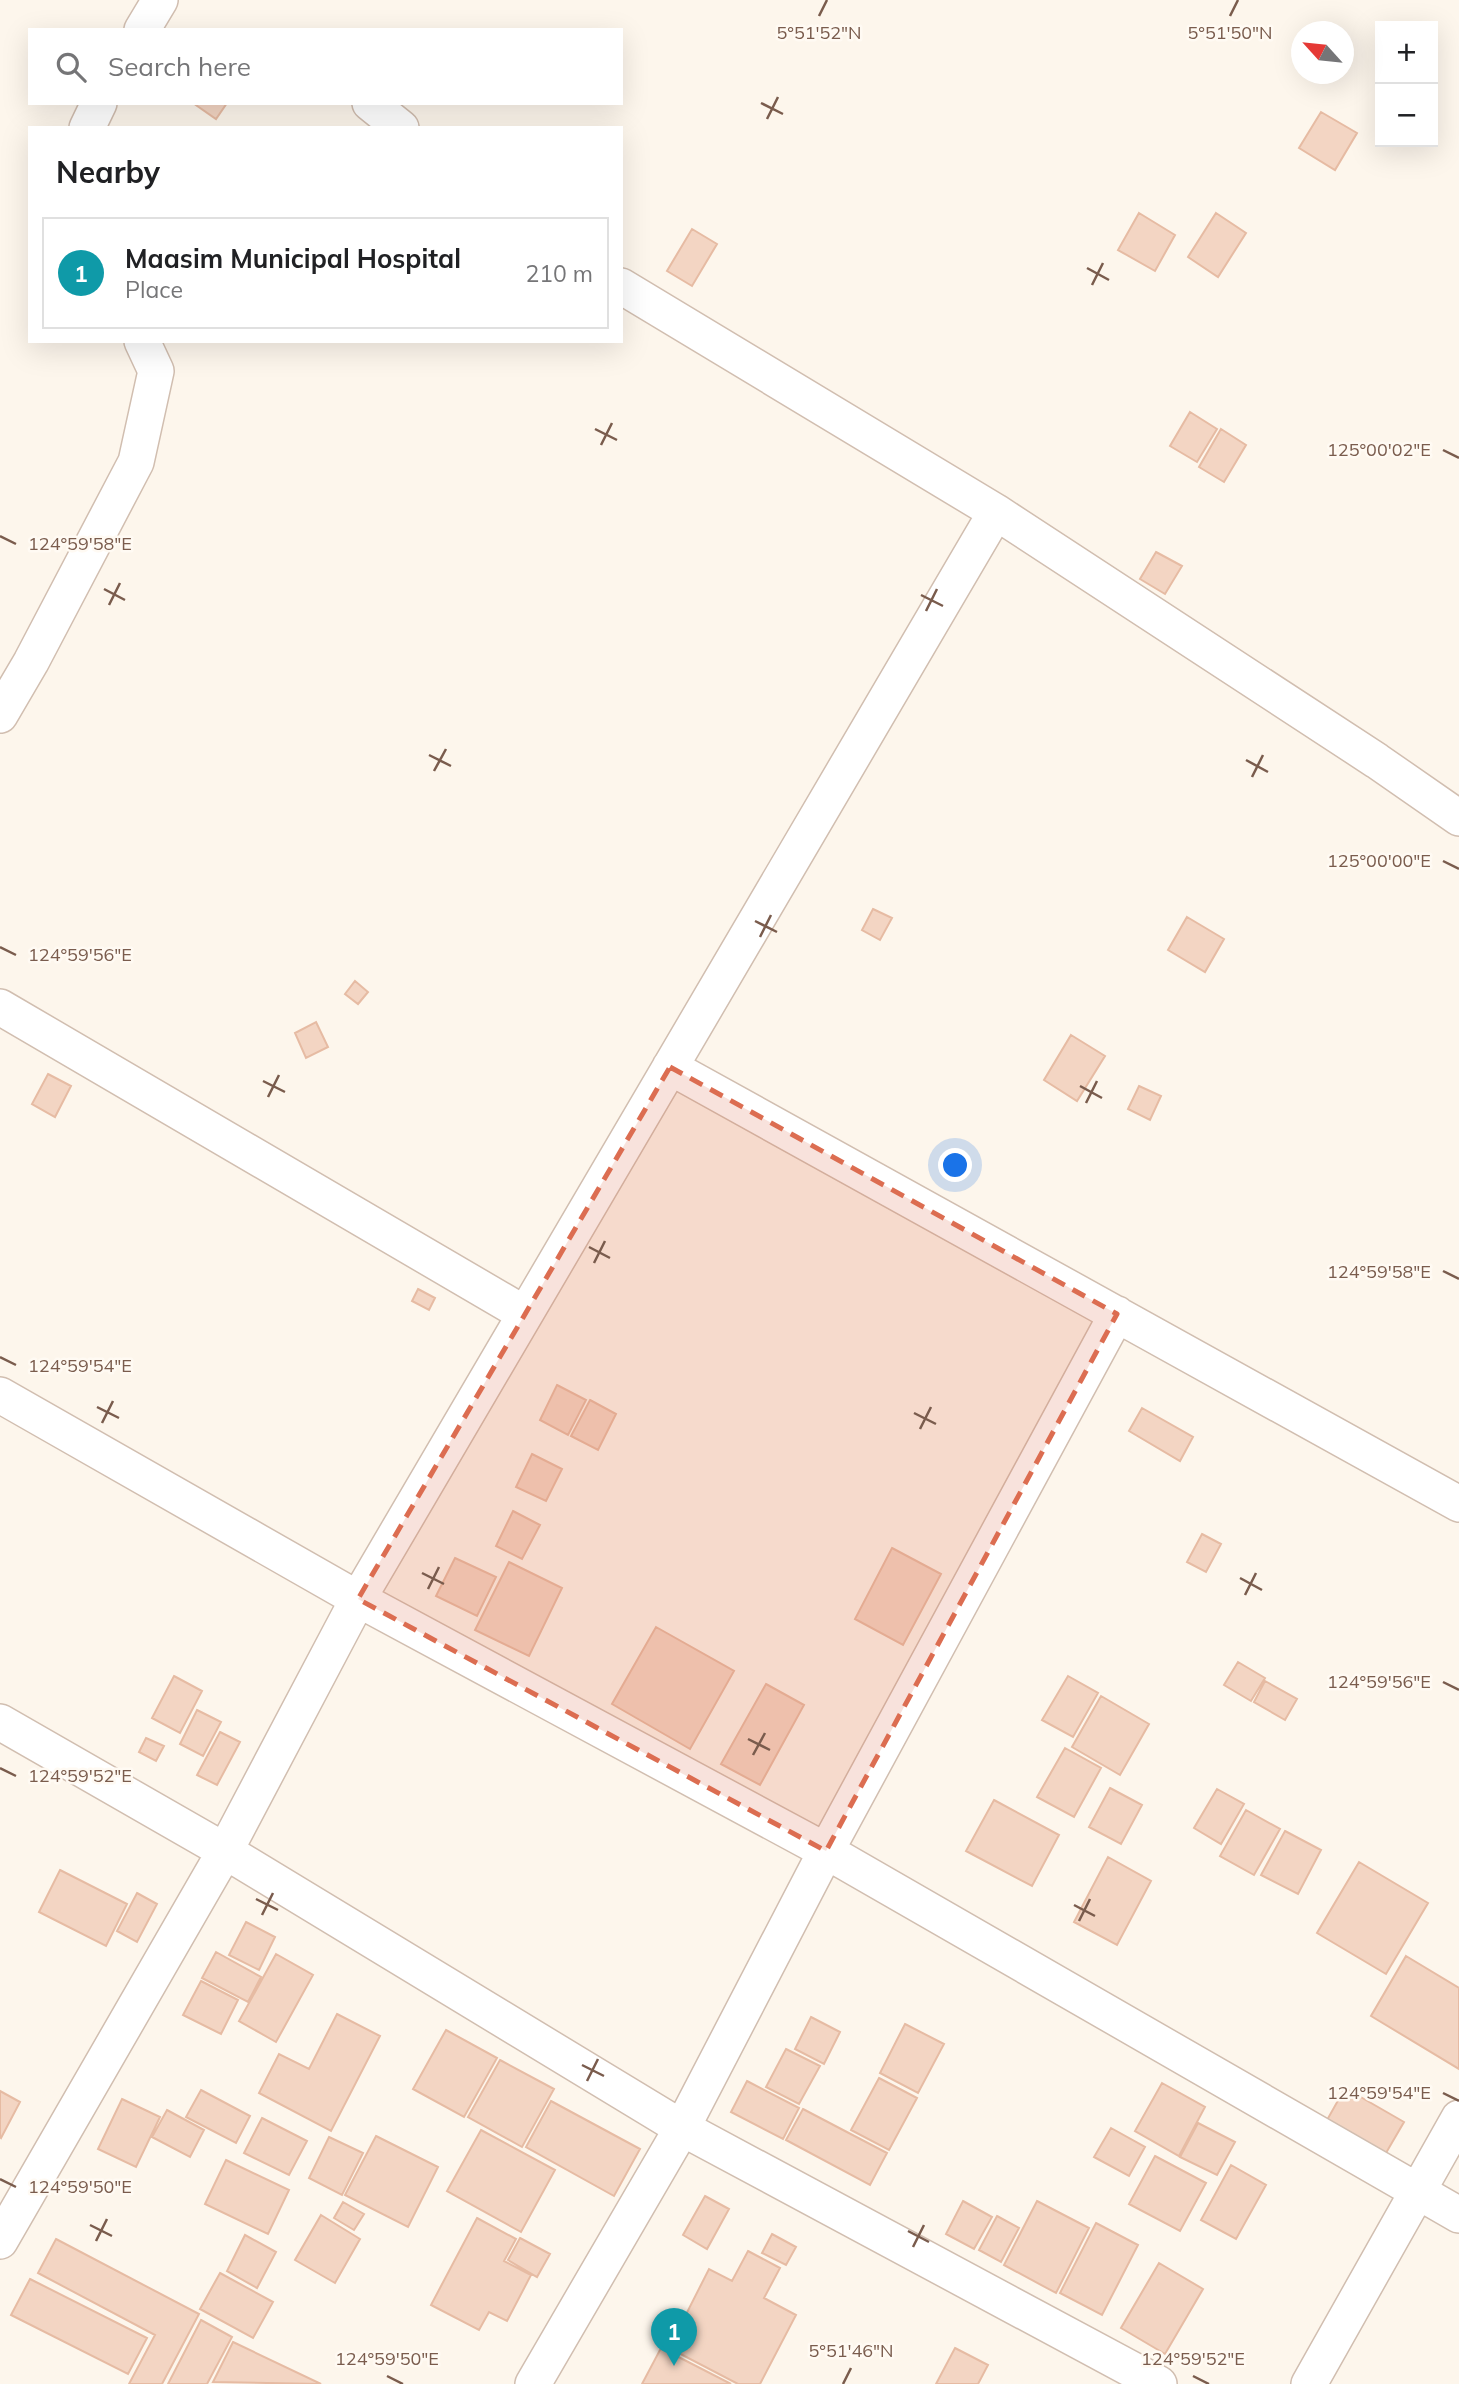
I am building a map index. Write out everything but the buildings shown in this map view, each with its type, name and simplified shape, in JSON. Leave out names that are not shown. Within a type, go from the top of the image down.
[{"type":"street","points":[[143,28],[160,0]]},
{"type":"street","points":[[88,126],[98,105]]},
{"type":"street","points":[[372,105],[399,126]]},
{"type":"street","points":[[623,287],[996,512],[1377,761],[1459,818]]},
{"type":"street","points":[[0,715],[31,662],[136,462],[156,371],[143,343]]},
{"type":"street","points":[[0,2241],[225,1851],[358,1598],[996,512]]},
{"type":"street","points":[[0,1007],[525,1314]]},
{"type":"street","points":[[670,1067],[1459,1504]]},
{"type":"street","points":[[533,2384],[682,2128],[827,1851],[1117,1314]]},
{"type":"street","points":[[0,1395],[358,1598],[827,1851],[1459,2215]]},
{"type":"street","points":[[0,1722],[225,1851],[682,2128],[1158,2384]]},
{"type":"street","points":[[1309,2384],[1459,2118]]},
{"type":"highlighted area","points":[[670,1067],[1117,1314],[826,1851],[358,1599]]},
{"type":"place","name":"Maasim Municipal Hospital","points":[[674,2366]]}]
